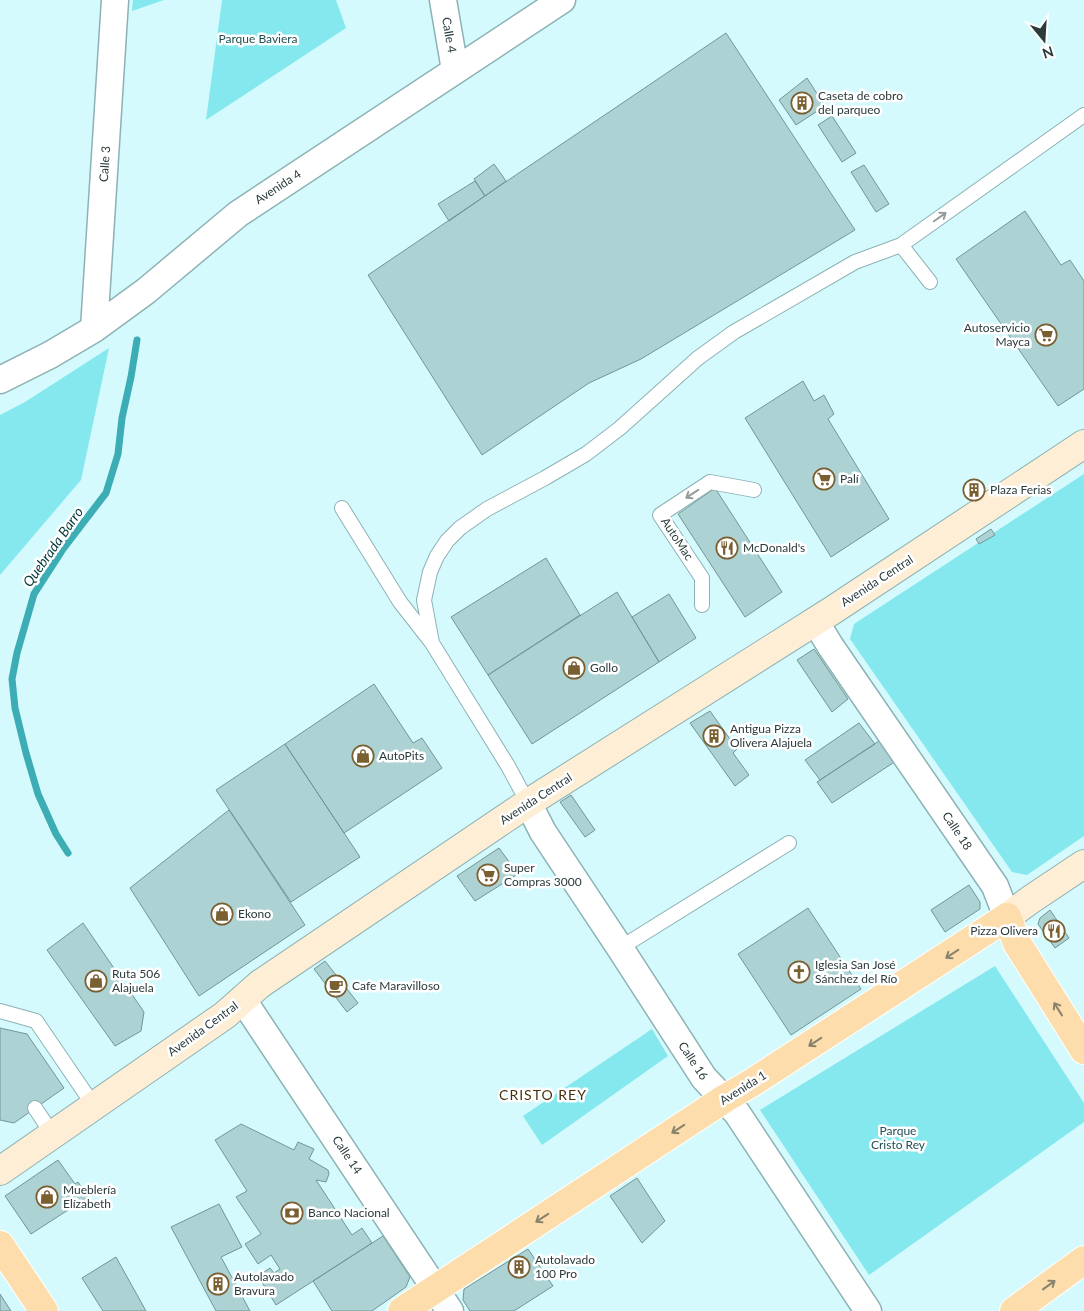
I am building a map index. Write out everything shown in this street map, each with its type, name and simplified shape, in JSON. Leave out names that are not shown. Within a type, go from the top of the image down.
[{"type":"main road","name":"Calle 18","points":[[1007,917],[1017,943],[1084,1050]]},
{"type":"main road","name":"Avenida 1","points":[[402,1311],[724,1099],[1007,917]]},
{"type":"main road","points":[[0,1245],[44,1311]]},
{"type":"main road","points":[[1014,1311],[1084,1260]]},
{"type":"street","name":"Calle 3","points":[[94,329],[115,0]]},
{"type":"street","name":"Calle 4","points":[[443,0],[455,70]]},
{"type":"street","name":"Avenida 4","points":[[0,380],[50,355],[94,329],[146,291],[238,214],[562,0]]},
{"type":"street","name":"Avenida Central","points":[[0,1171],[225,1015],[260,984],[528,804],[815,621],[1084,444]]},
{"type":"street","name":"Calle 18","points":[[815,621],[995,886],[1007,917]]},
{"type":"street","name":"Calle 16","points":[[528,804],[543,832],[704,1078],[737,1113],[868,1311]]},
{"type":"street","name":"Avenida 1","points":[[1007,917],[1084,864]]},
{"type":"street","name":"Calle 14","points":[[243,1000],[450,1311]]},
{"type":"lane","points":[[432,643],[424,600],[430,572],[437,556],[447,541],[460,528],[487,509],[586,454],[620,428],[698,358],[734,332],[854,262],[900,245],[1084,116]]},
{"type":"lane","points":[[900,245],[930,282]]},
{"type":"lane","name":"AutoMac","points":[[702,606],[702,578],[660,515],[710,482],[754,490]]},
{"type":"lane","points":[[342,508],[400,602],[432,643],[508,766],[528,804]]},
{"type":"lane","points":[[620,948],[789,843]]},
{"type":"lane","points":[[0,1011],[36,1021],[94,1106]]},
{"type":"lane","points":[[35,1108],[52,1135]]},
{"type":"green space","points":[[133,0],[164,0],[132,11]]},
{"type":"green space","name":"Parque Baviera","points":[[222,0],[336,0],[346,28],[206,120]]},
{"type":"green space","points":[[109,348],[81,480],[0,575],[0,415],[25,402]]},
{"type":"green space","points":[[1084,474],[1084,836],[1027,875],[1012,872],[850,639],[854,624]]},
{"type":"green space","name":"Parque Cristo Rey","points":[[995,966],[1084,1103],[1084,1122],[869,1275],[760,1110]]},
{"type":"green space","points":[[652,1029],[668,1056],[542,1145],[523,1116]]},
{"type":"building","points":[[726,33],[855,230],[641,359],[589,383],[482,455],[368,275]]},
{"type":"building","name":"Caseta de cobro del parqueo","points":[[807,78],[825,106],[796,125],[779,100]]},
{"type":"building","points":[[832,116],[856,153],[842,162],[818,125]]},
{"type":"building","points":[[494,164],[506,181],[485,196],[474,179]]},
{"type":"building","points":[[864,165],[889,204],[876,212],[851,172]]},
{"type":"building","points":[[475,181],[485,196],[449,221],[438,204]]},
{"type":"building","name":"Autoservicio Mayca","points":[[1025,211],[1061,265],[1070,260],[1084,281],[1084,389],[1058,406],[956,259]]},
{"type":"building","name":"Palí","points":[[803,381],[814,401],[824,395],[834,414],[828,419],[889,519],[831,557],[745,418]]},
{"type":"building","name":"Plaza Ferias","points":[[978,481],[984,489],[969,498],[964,491]]},
{"type":"building","name":"McDonald's","points":[[715,488],[782,592],[745,617],[678,514]]},
{"type":"building","points":[[991,529],[995,535],[979,544],[976,539]]},
{"type":"building","points":[[546,558],[580,615],[488,675],[451,617]]},
{"type":"building","name":"Gollo","points":[[617,592],[659,662],[532,744],[488,675]]},
{"type":"building","points":[[669,594],[696,638],[659,662],[632,617]]},
{"type":"building","points":[[814,649],[848,699],[832,712],[797,660]]},
{"type":"building","name":"AutoPits","points":[[374,684],[413,743],[422,738],[442,768],[344,833],[285,744]]},
{"type":"building","name":"Antigua Pizza Olivera Alajuela","points":[[710,711],[737,749],[733,753],[749,775],[735,786],[690,723]]},
{"type":"building","points":[[859,723],[875,744],[820,780],[805,760]]},
{"type":"building","points":[[882,739],[896,761],[832,803],[817,782]]},
{"type":"building","points":[[285,744],[360,857],[291,902],[216,790]]},
{"type":"building","points":[[571,795],[595,830],[585,837],[560,802]]},
{"type":"building","name":"Ekono","points":[[229,810],[305,925],[199,996],[130,888]]},
{"type":"building","name":"Super Compras 3000","points":[[499,848],[518,874],[475,901],[457,876]]},
{"type":"building","points":[[969,885],[980,902],[980,909],[945,932],[931,910]]},
{"type":"building","name":"Iglesia San José Sánchez del Río","points":[[808,908],[861,989],[791,1035],[738,954]]},
{"type":"building","name":"Pizza Olivera","points":[[1050,910],[1069,938],[1055,948],[1038,924],[1040,918]]},
{"type":"building","name":"Ruta 506 Alajuela","points":[[83,923],[144,1012],[141,1031],[115,1046],[47,950]]},
{"type":"building","name":"Cafe Maravilloso","points":[[325,961],[358,1003],[347,1012],[314,969]]},
{"type":"building","points":[[0,1028],[27,1034],[64,1088],[14,1123],[0,1120]]},
{"type":"building","name":"Banco Nacional","points":[[241,1124],[294,1150],[298,1142],[314,1149],[309,1159],[328,1170],[329,1174],[326,1182],[316,1180],[352,1235],[362,1228],[372,1243],[276,1305],[258,1276],[270,1268],[274,1273],[280,1269],[271,1255],[258,1264],[245,1244],[261,1234],[236,1197],[247,1191],[215,1140]]},
{"type":"building","name":"Mueblería Elízabeth","points":[[58,1160],[75,1184],[78,1182],[88,1197],[31,1234],[5,1196]]},
{"type":"building","points":[[637,1178],[665,1221],[642,1243],[610,1196]]},
{"type":"building","name":"Autolavado Bravura","points":[[219,1204],[242,1247],[221,1257],[250,1311],[216,1311],[171,1227]]},
{"type":"building","points":[[383,1236],[410,1277],[406,1287],[372,1311],[332,1311],[313,1281]]},
{"type":"building","name":"Autolavado 100 Pro","points":[[528,1249],[553,1286],[514,1311],[470,1311],[463,1300],[464,1289]]},
{"type":"building","points":[[116,1257],[146,1311],[103,1311],[82,1278]]},
{"type":"building","points":[[0,1294],[11,1311],[0,1311]]},
{"type":"waterway","name":"Quebrada Barro","points":[[68,853],[56,834],[38,794],[15,708],[12,679],[17,653],[34,594],[63,549],[106,493],[118,454],[122,418],[137,340]]},
{"type":"place","name":"Caseta de cobro del parqueo","points":[[802,103]]},
{"type":"place","name":"Autoservicio Mayca","points":[[1046,335]]},
{"type":"place","name":"Palí","points":[[824,479]]},
{"type":"place","name":"Plaza Ferias","points":[[974,490]]},
{"type":"place","name":"McDonald's","points":[[727,548]]},
{"type":"place","name":"Gollo","points":[[574,668]]},
{"type":"place","name":"Antigua Pizza Olivera Alajuela","points":[[714,736]]},
{"type":"place","name":"AutoPits","points":[[363,756]]},
{"type":"place","name":"Super Compras 3000","points":[[488,875]]},
{"type":"place","name":"Ekono","points":[[222,914]]},
{"type":"place","name":"Pizza Olivera","points":[[1054,931]]},
{"type":"place","name":"Iglesia San José Sánchez del Río","points":[[799,972]]},
{"type":"place","name":"Ruta 506 Alajuela","points":[[96,981]]},
{"type":"place","name":"Cafe Maravilloso","points":[[336,986]]},
{"type":"place","name":"Mueblería Elízabeth","points":[[47,1197]]},
{"type":"place","name":"Banco Nacional","points":[[292,1213]]},
{"type":"place","name":"Autolavado 100 Pro","points":[[519,1267]]},
{"type":"place","name":"Autolavado Bravura","points":[[218,1284]]},
{"type":"district","name":"CRISTO REY","points":[[543,1095]]}]
